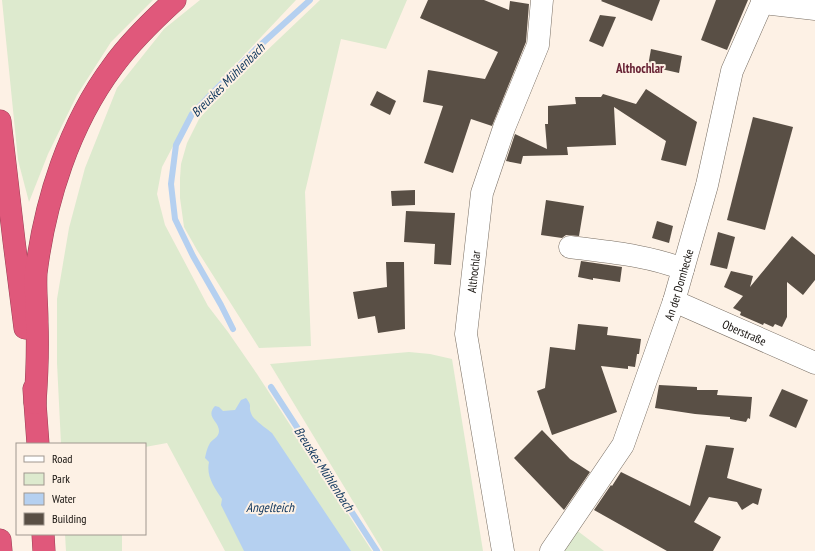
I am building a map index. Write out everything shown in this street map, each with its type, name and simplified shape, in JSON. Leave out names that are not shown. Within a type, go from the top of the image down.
[{"type":"highway","points":[[35,403],[38,365],[36,274],[48,210],[62,162],[70,139],[85,111],[113,66],[147,27],[175,0]]},
{"type":"highway","points":[[0,120],[35,403],[38,443]]},
{"type":"highway","points":[[43,535],[44,551]]},
{"type":"highway","points":[[0,540],[1,551]]},
{"type":"street","name":"Althochlar","points":[[503,551],[466,334],[482,193],[504,128],[538,45],[542,0]]},
{"type":"street","points":[[762,2],[815,9]]},
{"type":"street","name":"An der Dornhecke","points":[[551,551],[623,445],[674,302],[684,269],[707,186],[732,71],[762,2]]},
{"type":"street","points":[[570,247],[626,254],[666,262],[684,269]]},
{"type":"street","name":"Oberstraße","points":[[674,302],[815,363]]},
{"type":"green space","points":[[2,0],[153,0],[111,42],[77,95],[48,154],[29,202],[18,160]]},
{"type":"green space","points":[[200,0],[296,0],[190,114],[162,167],[157,194],[165,225],[208,306],[257,374],[372,551],[225,551],[167,443],[146,447],[146,443],[61,443],[57,363],[57,299],[69,228],[85,168],[117,88],[164,29]]},
{"type":"green space","points":[[320,0],[407,0],[386,49],[341,39],[305,192],[311,346],[259,348],[184,227],[180,198],[181,164],[187,143],[199,119],[221,94]]},
{"type":"green space","points":[[409,352],[430,354],[452,359],[483,551],[383,551],[270,364]]},
{"type":"green space","points":[[575,529],[604,551],[558,551]]},
{"type":"green space","points":[[65,535],[122,535],[122,551],[66,551]]},
{"type":"water","name":"Angelteich","points":[[246,398],[250,405],[252,415],[272,433],[351,551],[244,551],[221,505],[222,499],[211,481],[208,467],[209,462],[205,458],[209,445],[219,433],[211,413],[212,410],[215,406],[219,407],[223,411],[235,410],[241,400]]},
{"type":"building","points":[[428,0],[484,0],[509,10],[510,1],[529,4],[526,42],[492,126],[471,119],[453,173],[424,163],[443,106],[423,102],[428,70],[485,79],[498,52],[420,18]]},
{"type":"building","points":[[660,0],[652,21],[601,1]]},
{"type":"building","points":[[716,0],[748,0],[727,50],[701,40]]},
{"type":"building","points":[[600,15],[616,17],[603,47],[589,41]]},
{"type":"building","points":[[651,49],[682,56],[679,73],[648,66]]},
{"type":"building","points":[[646,89],[697,122],[686,166],[661,160],[666,141],[614,107],[616,145],[567,147],[568,155],[523,156],[521,164],[506,161],[515,134],[547,149],[545,124],[548,124],[548,106],[576,104],[575,97],[601,97],[603,94],[636,104]]},
{"type":"building","points":[[377,91],[396,101],[390,115],[370,105]]},
{"type":"building","points":[[753,117],[793,127],[765,230],[727,220]]},
{"type":"building","points":[[415,190],[415,205],[392,206],[391,191]]},
{"type":"building","points":[[546,200],[584,206],[579,236],[566,235],[562,238],[541,235]]},
{"type":"building","points":[[406,211],[455,213],[451,265],[434,264],[435,244],[404,242]]},
{"type":"building","points":[[657,221],[673,226],[669,243],[652,238]]},
{"type":"building","points":[[718,232],[735,237],[727,269],[710,265]]},
{"type":"building","points":[[792,236],[815,255],[815,280],[803,295],[787,282],[787,317],[782,327],[775,324],[773,327],[764,323],[763,325],[740,315],[741,312],[733,308],[743,296],[724,287],[731,271],[753,276],[750,287]]},
{"type":"building","points":[[581,261],[622,267],[620,282],[593,278],[593,280],[578,277]]},
{"type":"building","points":[[386,262],[404,262],[405,329],[378,333],[375,316],[358,319],[353,292],[387,287]]},
{"type":"building","points":[[578,324],[608,327],[607,335],[641,339],[639,354],[637,354],[635,367],[628,366],[628,369],[601,366],[617,412],[552,435],[537,391],[545,388],[550,347],[575,350]]},
{"type":"building","points":[[659,385],[697,387],[697,390],[718,390],[717,395],[752,397],[750,419],[748,418],[746,422],[730,419],[730,417],[655,408]]},
{"type":"building","points":[[782,389],[808,400],[796,428],[769,416]]},
{"type":"building","points":[[542,430],[570,459],[590,472],[564,510],[514,458]]},
{"type":"building","points":[[706,445],[734,448],[727,478],[762,489],[758,505],[753,503],[742,510],[737,502],[709,497],[694,522],[721,537],[713,551],[667,551],[594,510],[621,472],[690,506]]},
{"type":"waterway","name":"Breuskes Mühlenbach","points":[[233,329],[193,256],[175,219],[171,184],[176,145],[192,114],[255,50],[310,0]]},
{"type":"waterway","name":"Breuskes Mühlenbach","points":[[271,387],[377,551]]},
{"type":"district","name":"Althochlar","points":[[640,68]]}]
